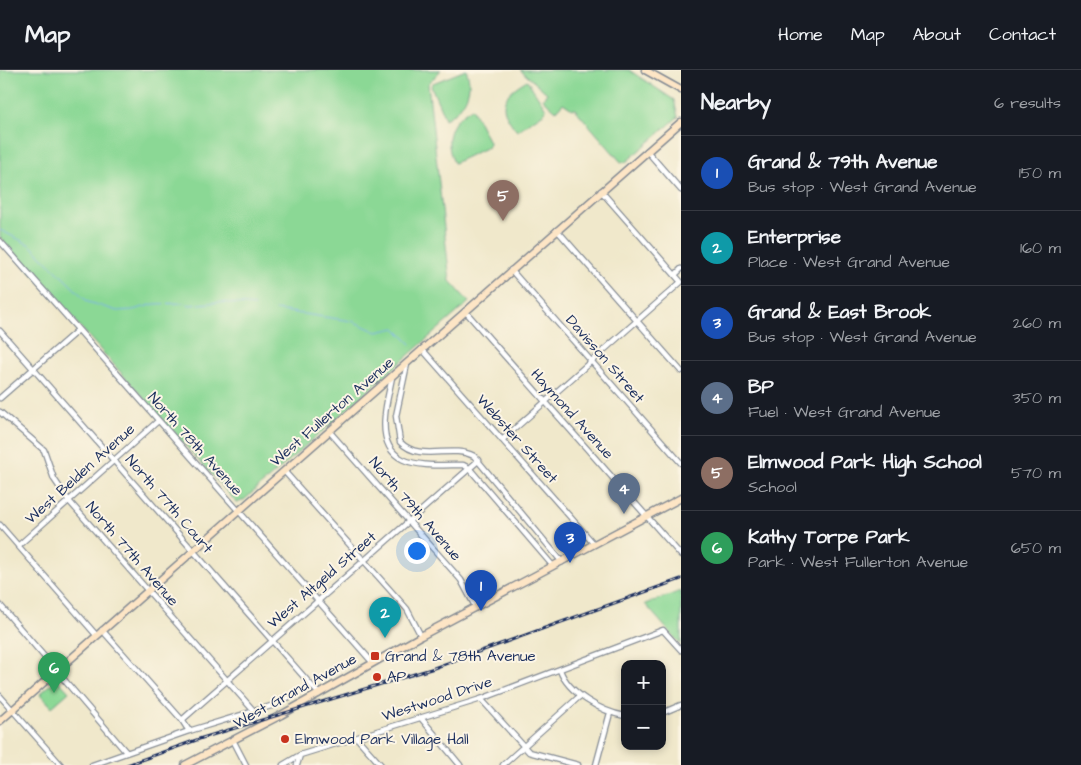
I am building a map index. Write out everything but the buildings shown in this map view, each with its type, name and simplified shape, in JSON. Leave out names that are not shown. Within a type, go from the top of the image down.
[{"type":"street","points":[[645,70],[681,90]]},
{"type":"street","name":"West Fullerton Avenue","points":[[0,721],[681,122]]},
{"type":"street","points":[[647,151],[681,190]]},
{"type":"street","points":[[502,440],[681,282],[601,191]]},
{"type":"street","points":[[557,230],[681,371]]},
{"type":"street","name":"North 78th Avenue","points":[[0,241],[373,663]]},
{"type":"street","points":[[675,275],[681,269]]},
{"type":"street","name":"Davisson Street","points":[[511,270],[681,464]]},
{"type":"street","name":"Haymond Avenue","points":[[465,311],[681,555]]},
{"type":"street","points":[[0,398],[78,330]]},
{"type":"street","name":"North 77th Court","points":[[0,331],[319,694]]},
{"type":"street","name":"Webster Street","points":[[422,349],[594,544]]},
{"type":"street","points":[[408,362],[396,416],[400,442],[413,452],[470,454],[478,460],[562,562]]},
{"type":"street","points":[[392,375],[384,422],[390,448],[398,457],[410,464],[462,465],[469,468],[553,566]]},
{"type":"street","name":"North 77th Avenue","points":[[0,412],[47,453],[54,479],[69,501],[253,710]]},
{"type":"street","name":"West Belden Avenue","points":[[18,546],[158,421]]},
{"type":"street","name":"North 79th Avenue","points":[[329,431],[461,580],[476,608]]},
{"type":"street","name":"West Altgeld Street","points":[[182,720],[478,460]]},
{"type":"street","points":[[284,471],[407,609],[421,636]]},
{"type":"street","name":"West Grand Avenue","points":[[185,765],[319,694],[421,636],[681,498]]},
{"type":"street","points":[[0,525],[96,636]]},
{"type":"street","points":[[0,605],[126,752]]},
{"type":"street","points":[[102,630],[182,720],[189,731]]},
{"type":"street","name":"Westwood Drive","points":[[283,765],[300,755],[481,699],[663,630],[681,650]]},
{"type":"street","points":[[560,670],[580,696],[610,713],[621,715]]},
{"type":"street","points":[[0,696],[61,765]]},
{"type":"street","points":[[503,765],[580,696]]},
{"type":"street","points":[[92,765],[189,731],[271,706],[289,697]]},
{"type":"street","points":[[481,699],[529,752],[578,765]]},
{"type":"street","points":[[666,711],[681,705]]},
{"type":"street","points":[[596,765],[610,713]]},
{"type":"street","points":[[421,718],[460,765]]},
{"type":"street","points":[[357,738],[381,765]]},
{"type":"street","points":[[233,740],[246,765]]},
{"type":"street","points":[[298,765],[300,755]]},
{"type":"green space","points":[[0,70],[441,70],[428,84],[450,281],[469,302],[244,500],[237,503],[0,237]]},
{"type":"green space","points":[[466,70],[469,85],[466,99],[457,110],[445,119],[431,86],[433,83]]},
{"type":"green space","points":[[520,70],[629,70],[674,100],[678,117],[626,162],[621,162],[574,108],[572,109],[563,103],[556,111],[543,99],[547,93]]},
{"type":"green space","points":[[527,80],[546,109],[545,112],[517,131],[506,115],[504,103],[511,91]]},
{"type":"green space","points":[[472,108],[489,142],[488,147],[454,163],[449,146],[451,131],[458,118]]},
{"type":"green space","points":[[681,591],[681,645],[645,604]]},
{"type":"green space","points":[[57,679],[69,692],[52,707],[40,694]]},
{"type":"waterway","points":[[0,230],[30,245],[88,302],[117,311],[133,310],[154,304],[183,303],[190,305],[220,302],[255,306]]},
{"type":"waterway","points":[[276,310],[352,321],[377,332],[395,328],[411,344]]},
{"type":"railway","points":[[127,765],[202,738],[431,669],[681,579]]},
{"type":"place","name":"Elmwood Park High School","points":[[503,221]]},
{"type":"place","name":"BP","points":[[624,514]]},
{"type":"place","name":"Grand & East Brook","points":[[570,563]]},
{"type":"place","name":"Grand & 79th Avenue","points":[[481,611]]},
{"type":"place","name":"Enterprise","points":[[385,638]]},
{"type":"place","name":"Grand & 78th Avenue","points":[[375,656]]},
{"type":"place","name":"AP","points":[[377,677]]},
{"type":"place","name":"Kathy Torpe Park","points":[[54,693]]},
{"type":"place","name":"Elmwood Park Village Hall","points":[[285,739]]}]
